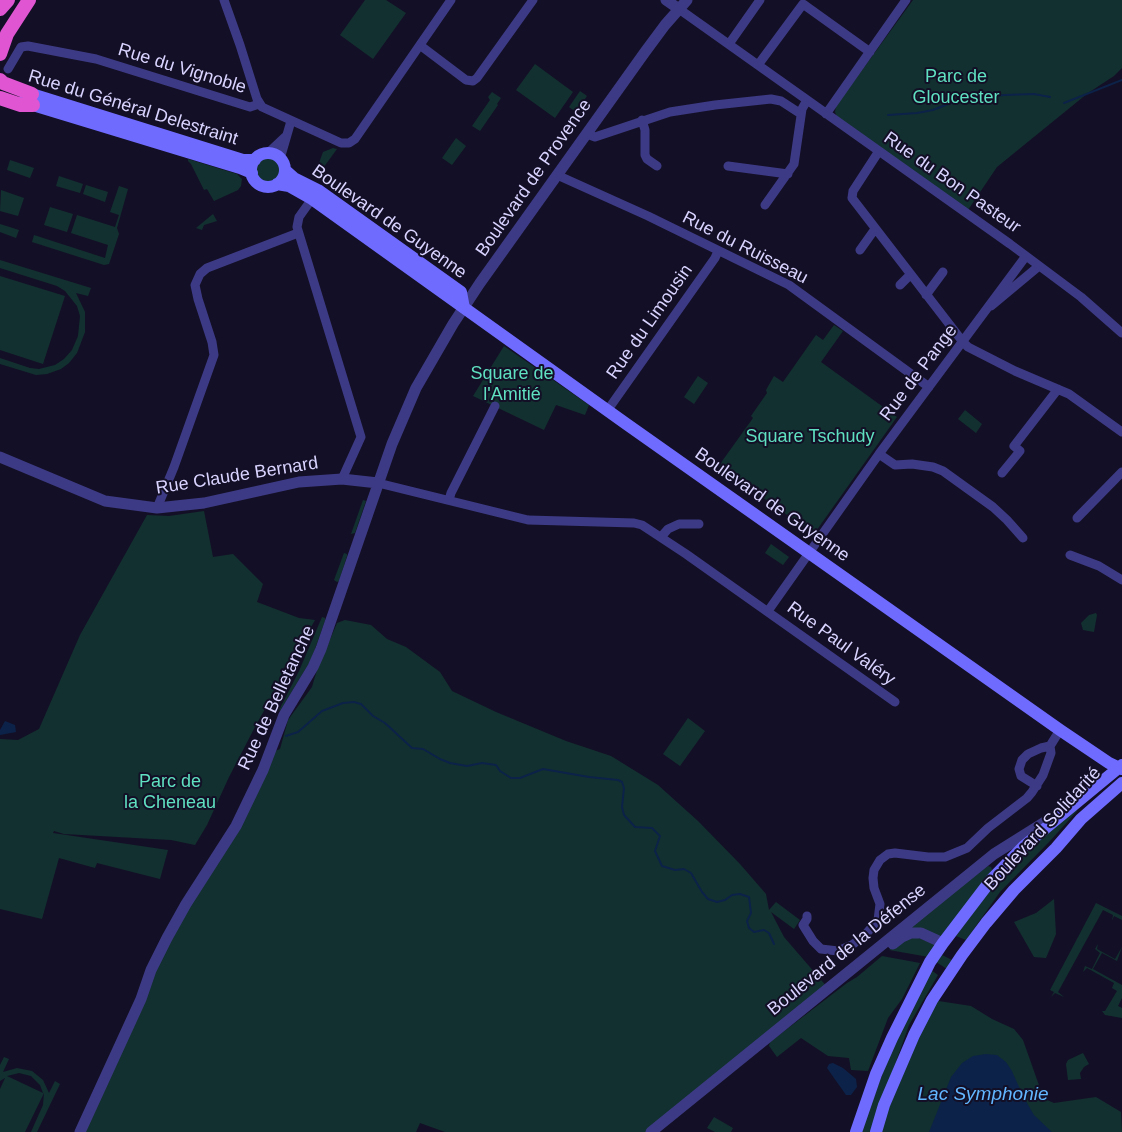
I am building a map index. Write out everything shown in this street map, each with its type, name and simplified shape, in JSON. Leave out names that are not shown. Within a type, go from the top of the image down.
[{"type":"highway","points":[[0,9],[8,0]]},
{"type":"highway","points":[[0,54],[7,34],[29,0]]},
{"type":"highway","points":[[4,74],[3,84],[32,100]]},
{"type":"highway","points":[[0,98],[21,104],[32,100]]},
{"type":"main road","name":"Rue du Général Delestraint","points":[[0,86],[32,100],[252,173]]},
{"type":"main road","name":"Rue du Général Delestraint","points":[[0,95],[32,100],[243,160],[261,157]]},
{"type":"main road","points":[[276,156],[282,164],[284,176],[278,184],[268,187],[255,180],[252,169],[261,157],[276,156]]},
{"type":"main road","name":"Boulevard de Guyenne","points":[[282,164],[294,178],[310,186],[464,308],[1120,772]]},
{"type":"main road","name":"Boulevard de Guyenne","points":[[278,184],[289,186],[371,235]]},
{"type":"main road","name":"Boulevard Solidarité","points":[[856,1132],[876,1074],[892,1038],[930,962],[942,943],[991,880],[1024,846],[1072,806],[1120,772]]},
{"type":"main road","name":"Boulevard Solidarité","points":[[876,1132],[884,1105],[914,1035],[932,1000],[960,958],[1002,904],[1056,848],[1120,772]]},
{"type":"main road","points":[[942,943],[951,942],[960,958]]},
{"type":"street","points":[[224,0],[259,104]]},
{"type":"street","points":[[451,0],[421,46],[466,80],[473,81],[533,0]]},
{"type":"street","points":[[666,0],[683,4]]},
{"type":"street","points":[[729,44],[760,0]]},
{"type":"street","points":[[826,114],[906,0]]},
{"type":"street","name":"Rue du Bon Pasteur","points":[[683,4],[729,44],[1026,256],[1081,298],[1122,333]]},
{"type":"street","name":"Boulevard de Provence","points":[[378,483],[416,388],[464,308],[644,52],[683,4]]},
{"type":"street","points":[[758,65],[803,4],[870,52]]},
{"type":"street","name":"Rue du Vignoble","points":[[4,74],[21,47],[28,46],[96,59],[250,107],[259,104],[264,110],[341,143],[349,143],[355,139],[421,46]]},
{"type":"street","points":[[587,134],[595,136],[659,115],[693,108],[771,99],[781,101],[801,114]]},
{"type":"street","points":[[765,206],[796,160],[801,114],[807,100]]},
{"type":"street","points":[[642,120],[646,130],[645,155],[647,159],[657,166]]},
{"type":"street","points":[[282,164],[285,137],[290,121]]},
{"type":"street","points":[[261,157],[285,137]]},
{"type":"street","points":[[879,151],[852,194],[853,201],[963,342],[968,347],[1015,371],[1069,394],[1121,428]]},
{"type":"street","points":[[728,166],[788,174]]},
{"type":"street","name":"Rue du Ruisseau","points":[[557,175],[648,216],[789,285],[930,387]]},
{"type":"street","points":[[310,186],[314,195],[297,222],[296,227],[361,433],[361,440],[342,479]]},
{"type":"street","points":[[860,250],[875,229]]},
{"type":"street","points":[[158,508],[214,355],[195,285],[200,274],[207,268],[298,233]]},
{"type":"street","name":"Rue du Limousin","points":[[607,410],[716,258],[718,251]]},
{"type":"street","name":"Rue de Pange","points":[[809,553],[879,454],[963,342],[996,293],[1026,256]]},
{"type":"street","name":"Rue de Pange","points":[[985,311],[1039,266]]},
{"type":"street","points":[[926,295],[943,272]]},
{"type":"street","points":[[900,285],[910,275]]},
{"type":"street","points":[[1002,473],[1020,451],[1014,446],[1058,389]]},
{"type":"street","points":[[449,500],[495,406]]},
{"type":"street","points":[[879,454],[895,464],[933,467],[943,471],[993,507],[1023,538]]},
{"type":"street","name":"Rue Claude Bernard","points":[[0,457],[105,501],[158,508],[204,503],[299,482],[342,479],[378,483],[528,520],[638,523],[768,611]]},
{"type":"street","points":[[1077,518],[1122,472]]},
{"type":"street","name":"Rue de Belletanche","points":[[80,1132],[141,999],[151,970],[167,938],[186,904],[236,826],[263,770],[284,715],[321,650],[378,483]]},
{"type":"street","points":[[661,537],[668,529],[679,524],[699,524]]},
{"type":"street","points":[[768,611],[809,553]]},
{"type":"street","points":[[1070,555],[1090,562],[1122,580]]},
{"type":"street","name":"Rue Paul Valéry","points":[[768,611],[895,702]]},
{"type":"street","points":[[807,916],[803,926],[821,949],[838,951],[852,945],[865,935],[878,920],[880,904],[874,888],[873,878],[874,870],[880,860],[888,854],[895,853],[938,857],[959,851],[973,843],[988,828],[1027,798],[1037,786],[1051,753],[1050,746],[1060,730]]},
{"type":"street","points":[[1037,786],[1021,776],[1019,769],[1022,760],[1028,754],[1050,746]]},
{"type":"street","name":"Boulevard de la Défense","points":[[651,1132],[994,854],[1072,806]]},
{"type":"street","points":[[841,977],[911,933],[921,933],[942,943]]},
{"type":"green space","points":[[365,0],[386,0],[406,13],[373,59],[340,35]]},
{"type":"green space","name":"Parc de Gloucester","points":[[913,0],[1122,0],[1122,68],[1114,76],[1088,93],[997,167],[968,210],[837,117],[835,112],[836,106]]},
{"type":"green space","points":[[535,64],[573,92],[555,118],[516,90]]},
{"type":"green space","points":[[580,91],[587,96],[576,112],[569,107]]},
{"type":"green space","points":[[492,92],[501,98],[480,131],[472,126],[490,100],[488,97]]},
{"type":"green space","points":[[456,138],[466,146],[452,165],[442,158]]},
{"type":"green space","points":[[333,148],[337,149],[318,175],[315,174],[323,152]]},
{"type":"green space","points":[[268,158],[273,159],[279,165],[279,175],[273,181],[268,182],[263,181],[257,175],[256,170],[257,165],[263,159]]},
{"type":"green space","points":[[188,159],[237,174],[242,179],[241,186],[238,190],[214,201],[207,189],[204,190]]},
{"type":"green space","points":[[10,160],[34,168],[30,178],[7,170]]},
{"type":"green space","points":[[59,176],[83,184],[80,193],[56,186]]},
{"type":"green space","points":[[86,185],[108,192],[105,202],[83,194]]},
{"type":"green space","points":[[119,186],[128,189],[117,228],[119,234],[109,264],[104,265],[32,242],[34,235],[105,258],[108,245],[71,233],[77,215],[115,227],[119,215],[110,212]]},
{"type":"green space","points":[[1,190],[24,198],[18,216],[0,211]]},
{"type":"green space","points":[[50,207],[73,214],[67,232],[44,225]]},
{"type":"green space","points":[[213,214],[217,221],[204,225],[202,230],[196,228]]},
{"type":"green space","points":[[0,224],[19,230],[16,238],[0,232]]},
{"type":"green space","points":[[0,260],[91,288],[88,296],[76,293],[85,312],[85,332],[77,353],[61,369],[47,374],[36,375],[0,364],[0,358],[30,368],[39,369],[55,365],[72,350],[78,336],[80,316],[77,306],[65,291],[57,286],[0,268]]},
{"type":"green space","points":[[0,276],[65,296],[43,364],[0,350]]},
{"type":"green space","name":"Square Tschudy","points":[[834,325],[843,331],[821,362],[897,417],[814,534],[714,463],[716,461],[720,464],[753,418],[751,416],[767,393],[766,390],[774,376],[783,382],[816,335],[823,340]]},
{"type":"green space","name":"Square de l'Amitié","points":[[504,346],[589,405],[585,415],[556,405],[544,430],[473,396]]},
{"type":"green space","points":[[698,376],[708,383],[694,404],[684,397]]},
{"type":"green space","points":[[965,410],[982,424],[976,433],[958,419]]},
{"type":"green space","points":[[363,500],[366,501],[355,533],[351,534]]},
{"type":"green space","name":"Parc de la Cheneau","points":[[204,511],[213,557],[233,554],[263,584],[257,602],[299,618],[315,620],[256,725],[207,825],[195,845],[171,840],[64,834],[54,831],[53,833],[168,850],[160,879],[97,863],[95,868],[59,858],[42,919],[0,909],[0,739],[18,740],[39,729],[80,635],[147,515],[169,516]]},
{"type":"green space","points":[[771,544],[789,557],[783,565],[765,553]]},
{"type":"green space","points":[[344,553],[347,556],[339,581],[337,582],[334,580]]},
{"type":"green space","points":[[1096,613],[1094,632],[1083,630],[1081,623],[1089,615]]},
{"type":"green space","points":[[322,617],[325,618],[325,621],[311,660],[280,711],[279,710],[299,671]]},
{"type":"green space","points":[[345,620],[371,625],[387,639],[406,647],[440,672],[452,691],[496,712],[566,741],[611,756],[658,785],[698,821],[740,864],[766,894],[769,910],[776,902],[800,920],[794,929],[771,912],[784,937],[828,988],[651,1132],[445,1132],[420,1123],[416,1132],[80,1132],[145,986],[224,845],[268,754],[280,749],[288,720],[312,687],[317,670],[337,623]]},
{"type":"green space","points":[[688,718],[705,731],[680,766],[663,754]]},
{"type":"green space","points":[[1077,808],[1077,811],[1050,841],[1000,892],[966,940],[956,936],[999,878],[1027,849]]},
{"type":"green space","points":[[988,866],[991,867],[993,872],[942,936],[911,930],[908,925]]},
{"type":"green space","points":[[1054,899],[1056,934],[1046,958],[1034,957],[1014,922],[1036,913]]},
{"type":"green space","points":[[1096,903],[1122,916],[1122,920],[1114,916],[1112,921],[1113,915],[1103,910],[1058,992],[1064,997],[1055,993],[1051,997],[1054,992],[1050,990]]},
{"type":"green space","points":[[916,937],[936,945],[929,957],[889,950],[899,942]]},
{"type":"green space","points":[[1098,944],[1097,949],[1115,959],[1122,947],[1117,961],[1102,953],[1093,969],[1122,985],[1122,998],[1118,1006],[1122,1008],[1122,1018],[1105,1015],[1102,1011],[1105,1011],[1117,991],[1112,988],[1114,983],[1087,968],[1083,972],[1085,966],[1092,969],[1100,953],[1095,949]]},
{"type":"green space","points":[[942,955],[952,960],[947,969],[936,962]]},
{"type":"green space","points":[[882,956],[920,963],[902,999],[888,1018],[868,1071],[851,1070],[849,1058],[828,1056],[801,1038],[777,1057],[769,1046],[770,1042]]},
{"type":"green space","points":[[931,970],[938,975],[909,1025],[871,1132],[861,1132],[891,1051]]},
{"type":"green space","points":[[932,1000],[971,1006],[992,1019],[1014,1029],[1023,1040],[1041,1091],[1047,1100],[1054,1103],[1096,1097],[1121,1112],[1122,1132],[876,1132]]},
{"type":"green space","points":[[1083,1053],[1089,1064],[1080,1073],[1081,1079],[1068,1080],[1066,1064],[1068,1060]]},
{"type":"green space","points":[[4,1057],[9,1059],[3,1072],[17,1068],[32,1071],[43,1080],[49,1093],[55,1081],[60,1084],[37,1132],[31,1132],[43,1105],[44,1093],[25,1132],[0,1132],[0,1089],[5,1078],[0,1081],[0,1065]],"holes":[[[19,1073],[31,1076],[40,1085],[43,1093],[7,1076]]]},
{"type":"green space","points":[[714,1117],[733,1128],[731,1132],[715,1132],[707,1128]]},
{"type":"water","points":[[5,721],[15,725],[16,732],[0,735],[0,730]]},
{"type":"water","name":"Lac Symphonie","points":[[997,1055],[1006,1062],[1034,1115],[1052,1132],[929,1132],[951,1077],[962,1063],[973,1056]]},
{"type":"water","points":[[833,1063],[843,1068],[856,1079],[857,1087],[851,1095],[846,1095],[827,1068],[829,1064]]},
{"type":"waterway","points":[[1064,103],[1122,80]]},
{"type":"waterway","points":[[888,115],[933,110],[958,100],[1034,94],[1050,97]]},
{"type":"waterway","points":[[286,736],[298,732],[322,711],[343,703],[354,702],[361,704],[373,716],[385,723],[412,748],[423,749],[450,763],[467,766],[482,763],[496,765],[500,771],[511,778],[520,778],[543,769],[618,780],[622,782],[624,788],[622,807],[624,815],[635,827],[652,828],[660,836],[655,851],[662,866],[675,870],[684,869],[691,873],[708,899],[717,902],[725,900],[732,895],[740,894],[749,897],[751,913],[747,921],[749,928],[754,932],[764,930],[769,933],[774,944]]}]
